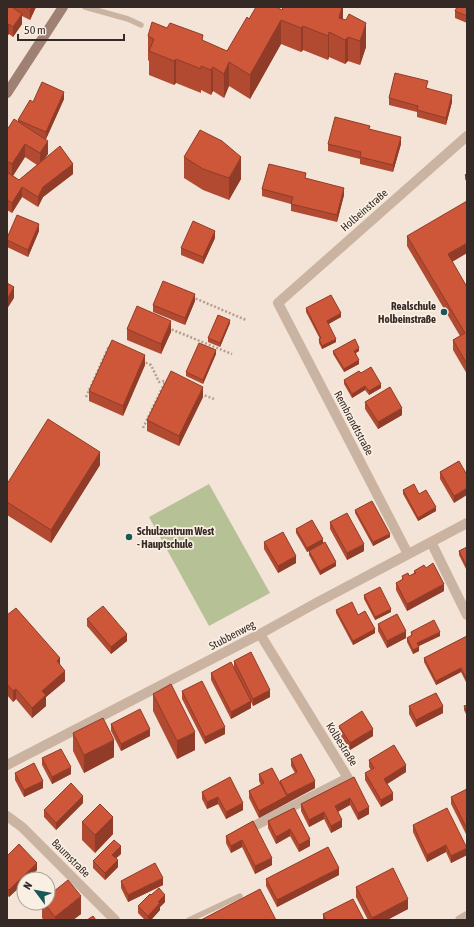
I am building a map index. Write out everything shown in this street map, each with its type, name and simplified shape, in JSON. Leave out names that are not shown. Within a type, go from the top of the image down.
[{"type":"main road","points":[[7,93],[63,7]]},
{"type":"street","name":"Holbeinstraße","points":[[278,303],[467,136]]},
{"type":"street","name":"Rembrandtstraße","points":[[278,303],[408,554]]},
{"type":"street","name":"Stubbenweg","points":[[7,765],[260,634],[467,523]]},
{"type":"street","points":[[431,542],[467,615]]},
{"type":"street","name":"Kolbestraße","points":[[254,826],[348,778],[260,634]]},
{"type":"street","name":"Baumstraße","points":[[7,816],[22,826],[116,920]]},
{"type":"street","points":[[460,920],[467,916]]},
{"type":"lane","points":[[84,7],[128,19],[141,25]]},
{"type":"lane","points":[[189,920],[240,896]]},
{"type":"path","points":[[189,296],[246,320]]},
{"type":"path","points":[[162,325],[232,354]]},
{"type":"path","points":[[86,397],[109,346],[116,349]]},
{"type":"path","points":[[137,358],[151,365],[159,382],[171,380]]},
{"type":"path","points":[[143,428],[166,381]]},
{"type":"path","points":[[199,394],[214,399]]},
{"type":"green space","points":[[209,484],[270,593],[209,626],[149,517]]},
{"type":"building","points":[[7,7],[12,7],[22,14],[13,27],[9,24],[7,26]]},
{"type":"building","points":[[25,7],[32,7],[30,10]]},
{"type":"building","points":[[256,7],[276,7],[282,10],[283,7],[342,7],[339,18],[346,20],[349,14],[366,23],[360,41],[348,37],[345,40],[329,32],[328,36],[303,26],[301,28],[281,20],[250,75],[229,62],[224,74],[213,67],[211,70],[201,66],[201,69],[176,59],[174,61],[149,51],[154,39],[148,36],[152,22],[167,28],[170,23],[203,35],[202,40],[227,51],[247,17],[249,19]]},
{"type":"building","points":[[457,7],[467,7],[467,16],[455,11]]},
{"type":"building","points":[[395,73],[428,81],[426,88],[452,95],[446,118],[417,110],[418,106],[389,98]]},
{"type":"building","points":[[42,82],[64,92],[46,132],[18,120],[30,100],[33,102]]},
{"type":"building","points":[[335,117],[370,126],[369,129],[401,137],[393,165],[360,157],[361,152],[328,144]]},
{"type":"building","points":[[14,119],[48,141],[40,153],[25,144],[12,164],[7,161],[7,130]]},
{"type":"building","points":[[200,130],[222,141],[241,157],[229,178],[203,169],[184,157]]},
{"type":"building","points":[[60,146],[73,164],[43,187],[38,197],[22,187],[12,203],[7,200],[7,172],[19,180]]},
{"type":"building","points":[[269,164],[306,173],[305,178],[344,188],[337,215],[291,204],[293,197],[262,189]]},
{"type":"building","points":[[467,201],[467,243],[448,254],[467,287],[467,364],[453,340],[465,333],[407,236]]},
{"type":"building","points":[[17,215],[39,224],[28,250],[7,240]]},
{"type":"building","points":[[193,221],[215,231],[203,257],[181,248]]},
{"type":"building","points":[[163,281],[195,294],[185,318],[153,305]]},
{"type":"building","points":[[7,283],[14,287],[7,299]]},
{"type":"building","points":[[331,295],[341,313],[327,321],[336,339],[322,346],[319,339],[321,338],[306,308]]},
{"type":"building","points":[[137,306],[171,321],[161,344],[127,329]]},
{"type":"building","points":[[218,315],[230,320],[220,343],[208,338]]},
{"type":"building","points":[[355,339],[359,348],[354,351],[359,360],[344,369],[333,351]]},
{"type":"building","points":[[112,340],[145,355],[123,406],[89,391]]},
{"type":"building","points":[[199,343],[216,350],[203,380],[186,372]]},
{"type":"building","points":[[371,367],[381,384],[369,391],[365,386],[352,394],[344,380],[359,371],[361,373]]},
{"type":"building","points":[[171,371],[203,387],[179,436],[147,420]]},
{"type":"building","points":[[390,387],[402,408],[378,422],[365,402]]},
{"type":"building","points":[[48,419],[100,452],[51,530],[7,502],[7,484]]},
{"type":"building","points":[[459,461],[467,475],[467,488],[454,496],[440,472]]},
{"type":"building","points":[[414,484],[419,494],[426,490],[436,507],[418,518],[403,490]]},
{"type":"building","points":[[372,501],[390,534],[373,542],[355,510]]},
{"type":"building","points":[[347,513],[364,544],[347,553],[330,522]]},
{"type":"building","points":[[312,520],[323,539],[307,548],[296,529]]},
{"type":"building","points":[[283,532],[296,556],[278,566],[264,542]]},
{"type":"building","points":[[325,542],[336,562],[320,571],[309,551]]},
{"type":"building","points":[[467,547],[467,567],[459,551]]},
{"type":"building","points":[[433,563],[444,584],[407,604],[396,583],[403,579],[402,576],[408,573],[409,576],[416,573],[414,571],[424,565],[426,568]]},
{"type":"building","points":[[380,587],[391,609],[375,617],[364,595]]},
{"type":"building","points":[[352,602],[358,615],[365,611],[375,629],[353,641],[336,610]]},
{"type":"building","points":[[103,606],[127,634],[111,647],[87,619]]},
{"type":"building","points":[[16,608],[60,658],[57,661],[65,671],[42,691],[46,695],[32,708],[16,689],[13,691],[7,684],[7,615]]},
{"type":"building","points":[[397,614],[406,631],[387,641],[378,624]]},
{"type":"building","points":[[434,620],[440,632],[417,643],[419,647],[413,650],[407,638],[412,635],[411,632]]},
{"type":"building","points":[[467,636],[467,680],[461,668],[436,681],[424,658]]},
{"type":"building","points":[[251,652],[270,690],[253,699],[234,661]]},
{"type":"building","points":[[231,662],[251,701],[231,712],[211,673]]},
{"type":"building","points":[[202,681],[225,727],[205,737],[182,691]]},
{"type":"building","points":[[171,684],[195,732],[177,741],[153,694]]},
{"type":"building","points":[[436,693],[443,706],[416,720],[409,706]]},
{"type":"building","points":[[467,705],[467,713],[464,706]]},
{"type":"building","points":[[140,709],[150,729],[121,744],[111,724]]},
{"type":"building","points":[[362,711],[373,729],[350,743],[339,726]]},
{"type":"building","points":[[103,718],[114,740],[84,755],[73,733]]},
{"type":"building","points":[[394,745],[406,765],[384,779],[393,793],[381,800],[365,773],[374,768],[369,760]]},
{"type":"building","points":[[61,749],[71,767],[52,777],[42,758]]},
{"type":"building","points":[[301,754],[315,781],[287,795],[280,781],[297,772],[291,759]]},
{"type":"building","points":[[34,763],[43,781],[24,790],[15,773]]},
{"type":"building","points":[[272,768],[287,796],[259,811],[249,791],[264,783],[259,774]]},
{"type":"building","points":[[230,777],[243,803],[226,812],[218,797],[207,802],[202,792]]},
{"type":"building","points":[[354,777],[369,807],[358,813],[350,798],[335,806],[342,820],[331,826],[324,812],[309,820],[301,804]]},
{"type":"building","points":[[71,783],[83,796],[56,823],[44,810]]},
{"type":"building","points":[[467,789],[467,829],[451,797]]},
{"type":"building","points":[[100,804],[113,817],[95,835],[82,822]]},
{"type":"building","points":[[294,808],[310,839],[299,845],[290,829],[276,837],[268,821]]},
{"type":"building","points":[[447,808],[467,848],[451,856],[446,845],[427,855],[413,825]]},
{"type":"building","points":[[253,821],[272,858],[255,866],[242,840],[231,846],[226,836]]},
{"type":"building","points":[[114,840],[121,846],[112,855],[118,860],[105,873],[93,861]]},
{"type":"building","points":[[19,844],[37,863],[29,871],[16,871],[16,883],[9,890],[7,888],[7,856]]},
{"type":"building","points":[[328,847],[339,868],[277,900],[266,879]]},
{"type":"building","points":[[155,863],[163,878],[128,895],[121,881]]},
{"type":"building","points":[[393,868],[408,899],[372,918],[356,887]]},
{"type":"building","points":[[68,880],[81,896],[55,917],[50,911],[56,911],[56,890]]},
{"type":"building","points":[[159,888],[165,895],[148,916],[138,906],[150,894],[151,895]]},
{"type":"building","points":[[260,889],[276,920],[201,920]]},
{"type":"building","points":[[353,899],[364,920],[326,920],[323,914]]},
{"type":"building","points":[[93,916],[96,920],[87,920]]},
{"type":"place","name":"Realschule Holbeinstraße","points":[[444,312]]},
{"type":"place","name":"Schulzentrum West - Hauptschule","points":[[129,537]]}]
